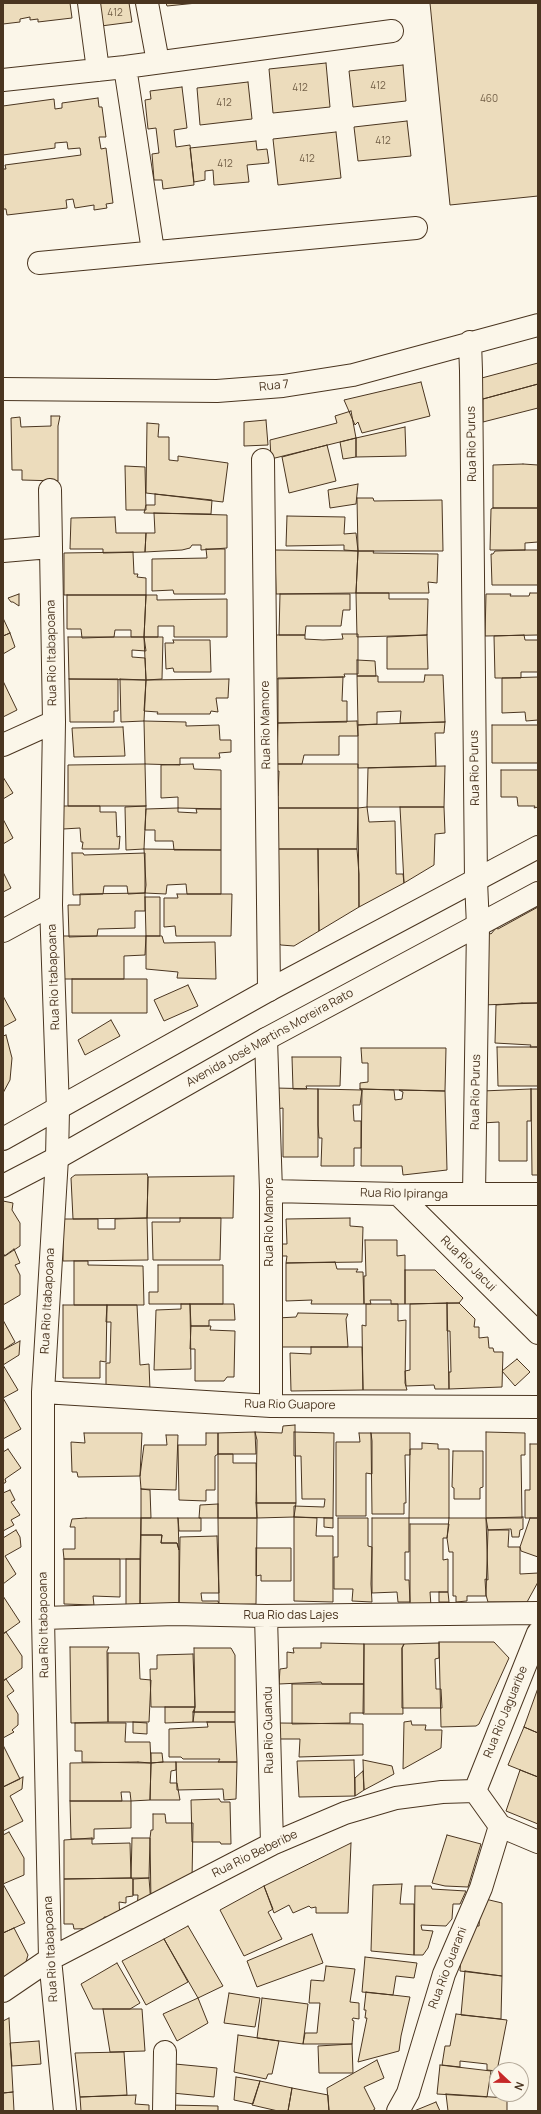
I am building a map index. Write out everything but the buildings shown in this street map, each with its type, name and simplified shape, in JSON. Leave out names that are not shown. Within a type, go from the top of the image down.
[{"type":"street","points":[[89,3],[98,70]]},
{"type":"street","points":[[147,3],[158,62]]},
{"type":"street","points":[[3,80],[125,67],[392,31]]},
{"type":"street","points":[[125,67],[153,251]]},
{"type":"street","points":[[39,263],[153,251],[416,228]]},
{"type":"street","name":"Rua 7","points":[[3,389],[217,391],[283,386],[353,375],[470,342],[538,325]]},
{"type":"street","name":"Rua Rio Purus","points":[[470,342],[476,881],[478,926],[474,1194]]},
{"type":"street","name":"Rua Rio Mamore","points":[[263,460],[269,990]]},
{"type":"street","name":"Rua Rio Itabapoana","points":[[50,490],[54,722],[51,905],[58,1110],[57,1158],[43,1392],[43,1618],[50,1959],[65,2111]]},
{"type":"street","points":[[3,551],[50,548]]},
{"type":"street","points":[[3,745],[54,722]]},
{"type":"street","points":[[3,1139],[58,1110],[269,990],[538,847]]},
{"type":"street","name":"Avenida José Martins Moreira Rato","points":[[3,1186],[57,1158],[266,1039],[538,893]]},
{"type":"street","points":[[3,931],[51,905]]},
{"type":"street","name":"Rua Rio Mamore","points":[[266,1039],[271,1191],[271,1406]]},
{"type":"street","name":"Rua Rio Ipiranga","points":[[271,1191],[398,1194],[538,1194]]},
{"type":"street","name":"Rua Rio Jacui","points":[[398,1194],[538,1333]]},
{"type":"street","name":"Rua Rio Guapore","points":[[43,1392],[271,1406],[538,1407]]},
{"type":"street","name":"Rua Rio das Lajes","points":[[43,1618],[175,1614],[266,1616],[538,1613]]},
{"type":"street","name":"Rua Rio Guandu","points":[[266,1616],[272,1844]]},
{"type":"street","name":"Rua Rio Jaguaribe","points":[[475,1791],[538,1633]]},
{"type":"street","points":[[475,1791],[500,1826],[538,1842]]},
{"type":"street","name":"Rua Rio Beberibe","points":[[3,1991],[50,1959],[272,1844],[345,1813],[396,1798],[442,1792],[475,1791]]},
{"type":"street","name":"Rua Rio Guarani","points":[[398,2111],[410,2086],[444,1974],[481,1888],[500,1826]]},
{"type":"street","points":[[164,2111],[165,2052]]}]
